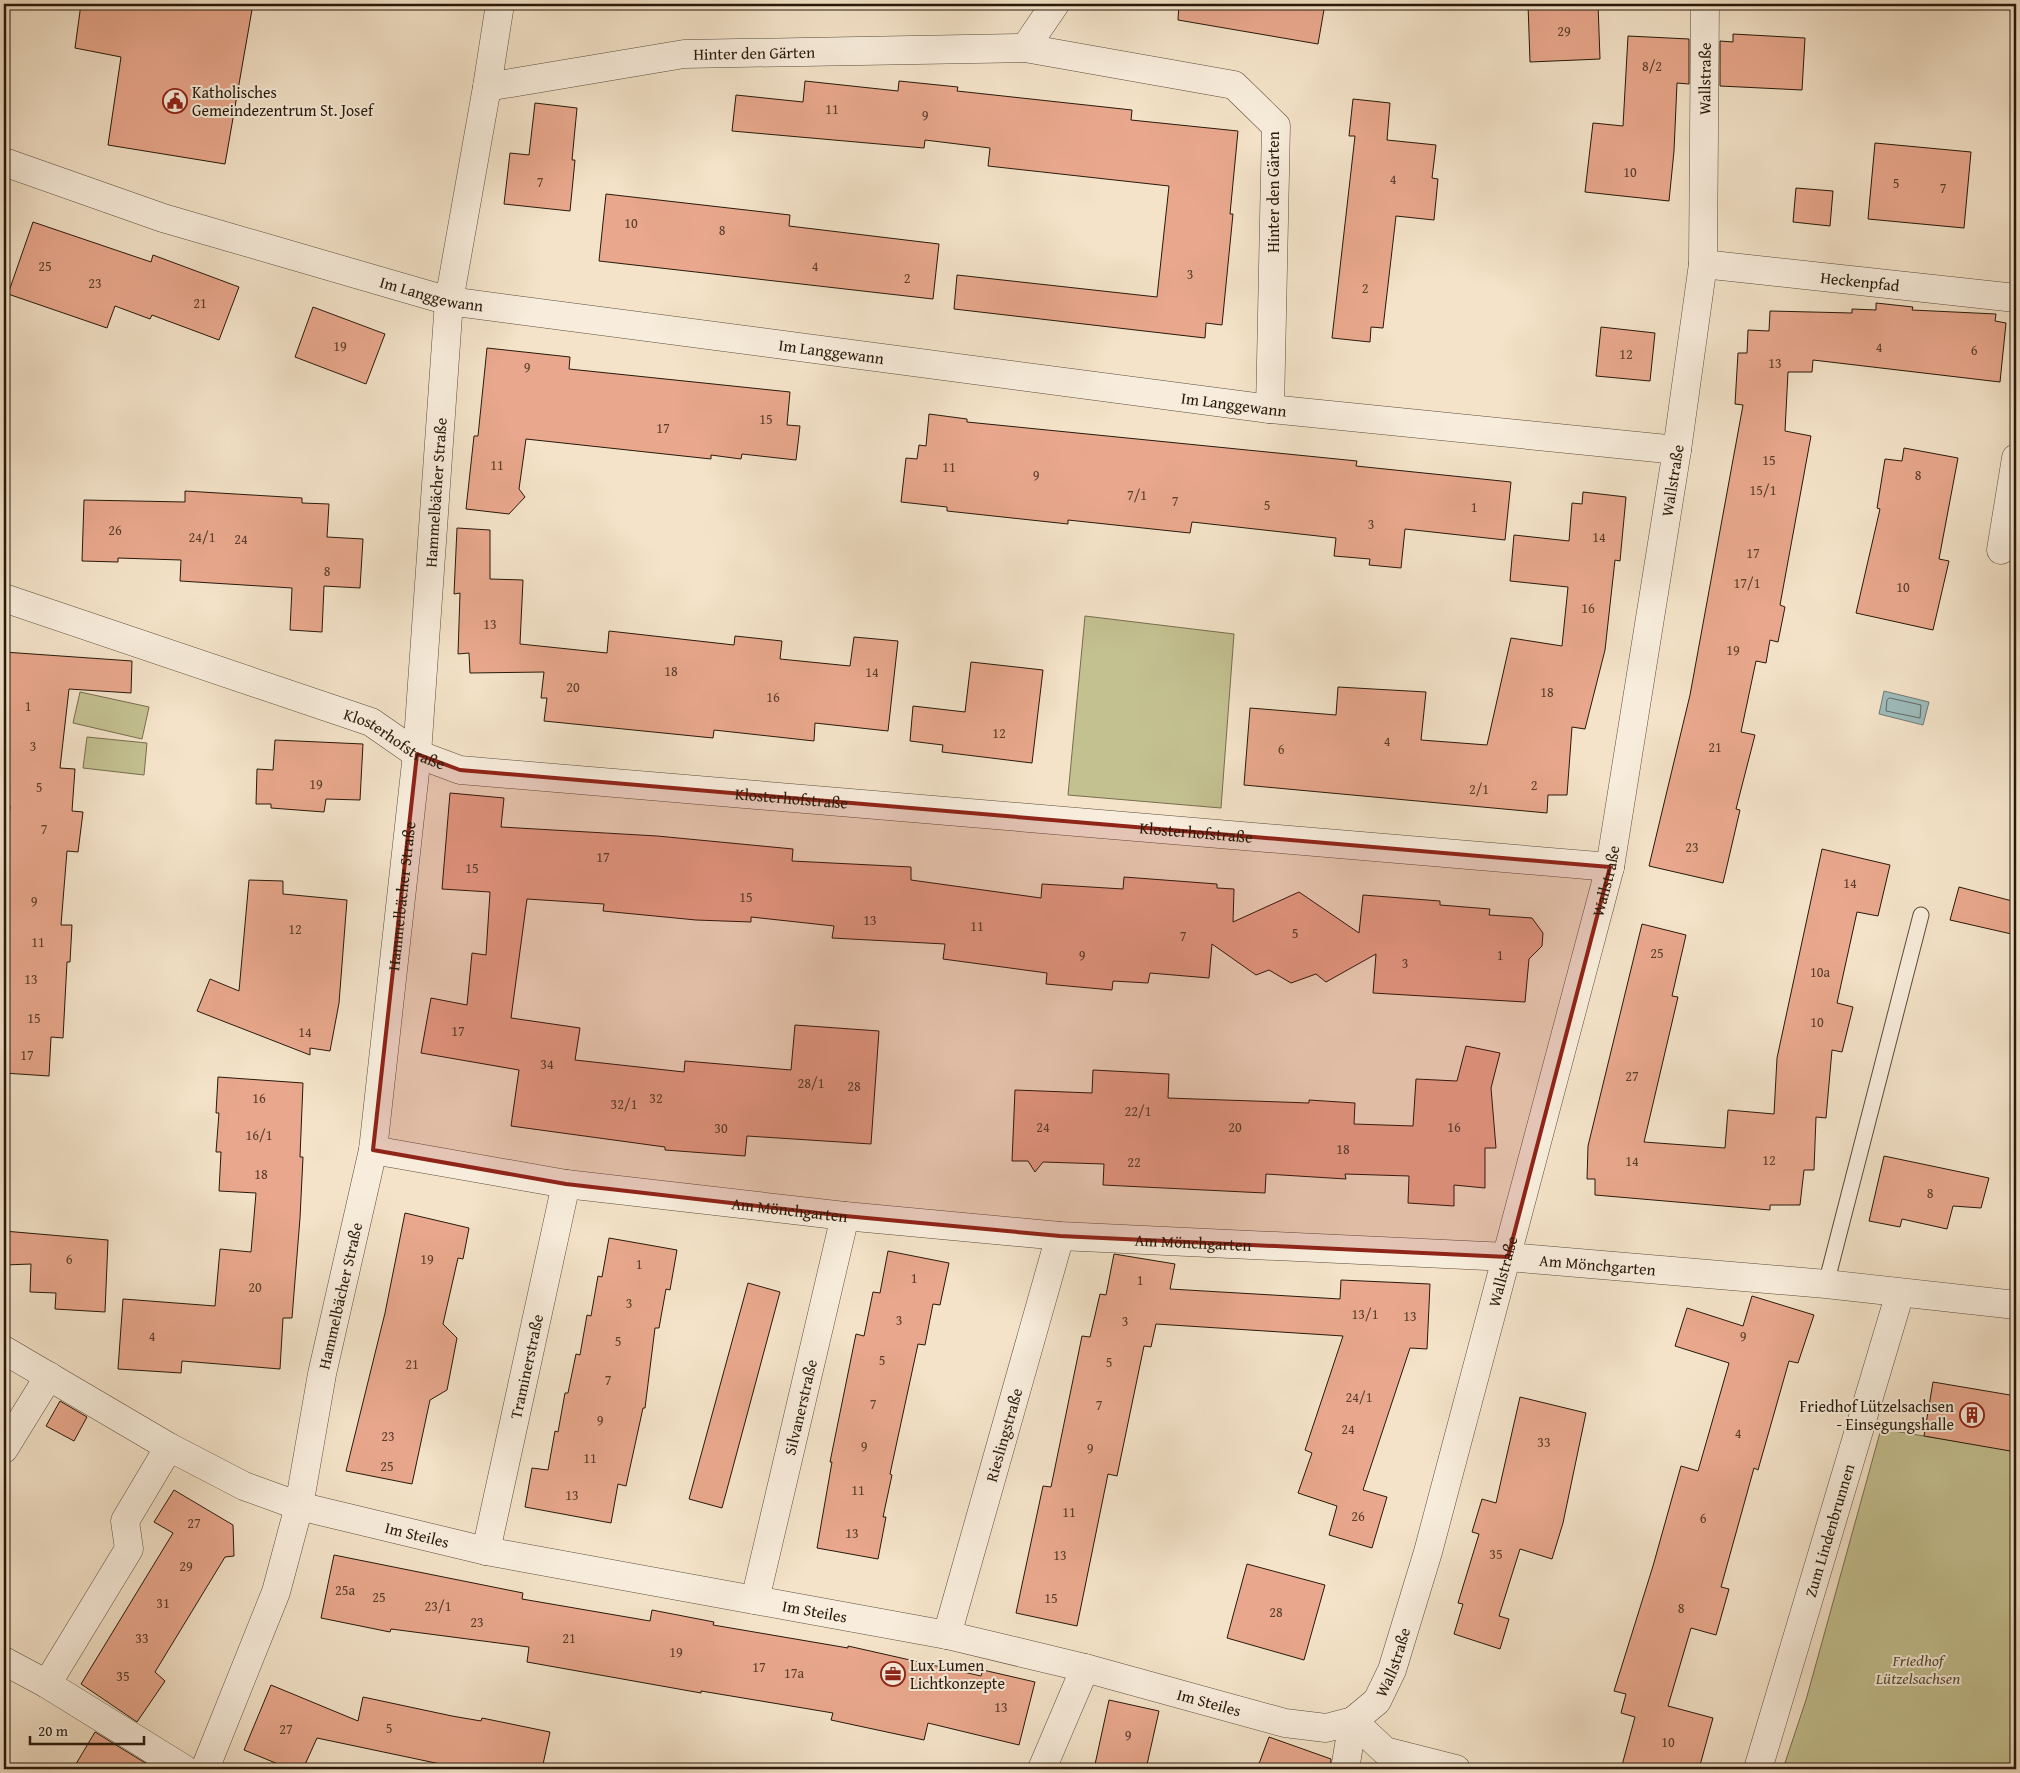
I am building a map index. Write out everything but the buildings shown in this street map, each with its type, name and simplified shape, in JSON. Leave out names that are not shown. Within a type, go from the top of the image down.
[{"type":"street","name":"Hammelbächer Straße","points":[[205,1769],[276,1592],[299,1506],[322,1374],[373,1150],[417,754],[449,301],[500,4]]},
{"type":"street","points":[[1025,48],[1055,4]]},
{"type":"street","name":"Wallstraße","points":[[1353,1721],[1376,1701],[1392,1670],[1428,1552],[1508,1258],[1610,867],[1678,450],[1703,264],[1705,4]]},
{"type":"street","name":"Hinter den Gärten","points":[[487,87],[684,54],[1025,48],[1234,85],[1276,126],[1270,409]]},
{"type":"street","name":"Im Langgewann","points":[[4,162],[164,218],[449,301],[1270,409],[1678,450]]},
{"type":"street","name":"Heckenpfad","points":[[1703,264],[2016,298]]},
{"type":"street","points":[[2001,550],[2016,458]]},
{"type":"street","name":"Klosterhofstraße","points":[[4,598],[371,722],[417,754],[460,770],[1610,867]]},
{"type":"street","name":"Am Mönchgarten","points":[[373,1150],[566,1184],[845,1216],[1060,1236],[1508,1258],[1826,1284],[1900,1293],[2015,1302]]},
{"type":"street","name":"Traminerstraße","points":[[486,1551],[566,1184]]},
{"type":"street","name":"Silvanerstraße","points":[[755,1600],[845,1216]]},
{"type":"street","name":"Rieslingstraße","points":[[947,1635],[1060,1236]]},
{"type":"street","name":"Zum Lindenbrunnen","points":[[1758,1769],[1900,1293]]},
{"type":"street","name":"Im Steiles","points":[[4,1350],[169,1447],[244,1486],[299,1506],[486,1551],[947,1635],[1085,1668],[1285,1723],[1326,1728],[1353,1721]]},
{"type":"street","points":[[4,1449],[48,1376]]},
{"type":"street","points":[[47,1684],[129,1549],[126,1521],[169,1447]]},
{"type":"street","points":[[4,1661],[47,1684],[184,1769]]},
{"type":"street","points":[[1042,1769],[1085,1668]]},
{"type":"street","points":[[1345,1769],[1353,1721]]},
{"type":"street","points":[[1353,1721],[1385,1751],[1456,1769]]},
{"type":"lane","points":[[1826,1284],[1921,915]]},
{"type":"highlighted area","points":[[417,754],[460,770],[1610,867],[1508,1257],[1060,1236],[845,1216],[566,1184],[373,1150]]},
{"type":"green space","points":[[1085,616],[1234,634],[1221,808],[1068,795]]},
{"type":"green space","points":[[80,692],[149,707],[142,739],[73,723]]},
{"type":"green space","points":[[87,737],[147,743],[144,775],[83,768]]},
{"type":"green space","name":"Friedhof Lützelsachsen","points":[[1881,1429],[2016,1451],[2016,1769],[1783,1769],[1806,1700]]},
{"type":"water","points":[[1884,691],[1929,702],[1923,725],[1879,714]]},
{"type":"place","name":"Katholisches Gemeindezentrum St. Josef","points":[[175,101]]},
{"type":"place","name":"Friedhof Lützelsachsen - Einsegungshalle","points":[[1972,1415]]},
{"type":"place","name":"Lux Lumen Lichtkonzepte","points":[[893,1674]]}]
